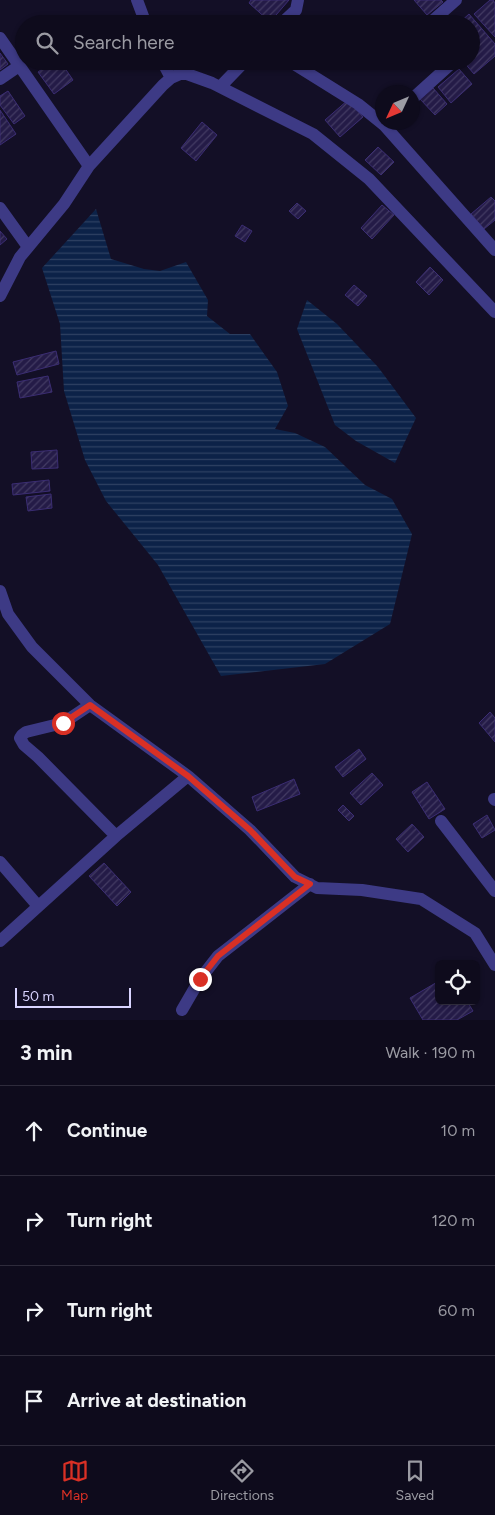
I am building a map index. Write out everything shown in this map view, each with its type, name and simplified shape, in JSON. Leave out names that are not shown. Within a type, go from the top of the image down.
[{"type":"street","points":[[137,0],[143,15]]},
{"type":"street","points":[[291,15],[296,10],[298,0]]},
{"type":"street","points":[[439,15],[456,0]]},
{"type":"street","points":[[0,38],[15,60]]},
{"type":"street","points":[[0,79],[15,69]]},
{"type":"street","points":[[22,70],[89,166]]},
{"type":"street","points":[[167,70],[171,78]]},
{"type":"street","points":[[220,87],[236,70]]},
{"type":"street","points":[[303,70],[375,116]]},
{"type":"street","points":[[420,92],[444,70]]},
{"type":"street","points":[[0,296],[20,257],[64,204],[89,166],[163,84],[180,74],[187,74],[220,87],[314,134],[369,180],[495,312]]},
{"type":"street","points":[[391,130],[495,250]]},
{"type":"street","points":[[0,208],[28,247]]},
{"type":"street","points":[[0,592],[8,614],[32,647],[90,705],[188,776],[250,830],[295,877],[317,888],[362,890],[421,899],[475,934],[495,965]]},
{"type":"street","points":[[90,705],[63,723],[26,732],[20,738],[24,745],[116,836]]},
{"type":"street","points":[[0,941],[116,836],[188,776]]},
{"type":"street","points":[[440,821],[495,891]]},
{"type":"street","points":[[0,862],[38,906]]},
{"type":"street","points":[[182,1010],[200,979],[218,956],[310,884]]},
{"type":"water","points":[[96,209],[111,259],[144,269],[160,271],[186,262],[208,300],[207,316],[230,334],[250,334],[277,372],[288,406],[275,429],[295,433],[325,447],[365,485],[392,499],[412,534],[390,624],[325,664],[221,676],[158,565],[106,501],[85,460],[64,391],[60,324],[42,268]]},
{"type":"water","points":[[307,300],[337,324],[378,367],[416,418],[395,463],[356,441],[335,425],[297,329]]},
{"type":"building","points":[[251,0],[289,0],[276,15],[262,15],[249,3]]},
{"type":"building","points":[[414,0],[441,0],[443,2],[427,15]]},
{"type":"building","points":[[490,0],[493,0],[495,3],[495,37],[480,21],[480,15],[474,14]]},
{"type":"building","points":[[480,27],[495,44],[495,56],[480,69]]},
{"type":"building","points":[[0,53],[8,64],[0,70]]},
{"type":"building","points":[[41,70],[66,70],[73,80],[54,94],[38,72]]},
{"type":"building","points":[[458,70],[472,84],[451,103],[438,87]]},
{"type":"building","points":[[471,70],[479,70],[474,74]]},
{"type":"building","points":[[433,88],[447,104],[435,115],[420,99]]},
{"type":"building","points":[[8,91],[25,116],[14,124],[0,105],[0,96]]},
{"type":"building","points":[[348,100],[363,117],[340,137],[325,120]]},
{"type":"building","points":[[0,110],[16,134],[0,145]]},
{"type":"building","points":[[202,122],[217,135],[196,161],[181,148]]},
{"type":"building","points":[[378,147],[394,162],[381,175],[365,160]]},
{"type":"building","points":[[491,197],[495,201],[495,220],[484,229],[471,214]]},
{"type":"building","points":[[297,203],[306,211],[298,219],[289,211]]},
{"type":"building","points":[[382,205],[394,215],[372,239],[361,228]]},
{"type":"building","points":[[242,225],[252,231],[245,242],[235,236]]},
{"type":"building","points":[[0,231],[7,239],[0,245]]},
{"type":"building","points":[[430,267],[443,280],[429,295],[416,282]]},
{"type":"building","points":[[354,285],[367,296],[358,306],[345,295]]},
{"type":"building","points":[[56,351],[59,364],[17,375],[13,362]]},
{"type":"building","points":[[48,376],[52,392],[20,398],[17,382]]},
{"type":"building","points":[[57,450],[58,468],[32,469],[31,452]]},
{"type":"building","points":[[49,480],[50,491],[13,495],[12,484]]},
{"type":"building","points":[[51,494],[52,508],[28,511],[26,497]]},
{"type":"building","points":[[490,712],[495,718],[495,742],[479,723]]},
{"type":"building","points":[[359,749],[366,759],[343,777],[335,767]]},
{"type":"building","points":[[372,773],[383,785],[361,805],[350,793]]},
{"type":"building","points":[[294,779],[300,794],[257,811],[252,797]]},
{"type":"building","points":[[427,782],[445,809],[429,819],[412,792]]},
{"type":"building","points":[[343,805],[354,816],[349,821],[338,810]]},
{"type":"building","points":[[487,815],[495,830],[482,838],[473,824]]},
{"type":"building","points":[[412,824],[424,837],[408,852],[396,839]]},
{"type":"building","points":[[104,863],[131,892],[117,906],[89,876]]},
{"type":"building","points":[[435,983],[435,1005],[469,1005],[473,1011],[457,1020],[423,1020],[410,998]]},
{"type":"route","points":[[63,723],[90,705],[188,776],[250,830],[295,877],[310,884],[218,956],[200,979]]}]
